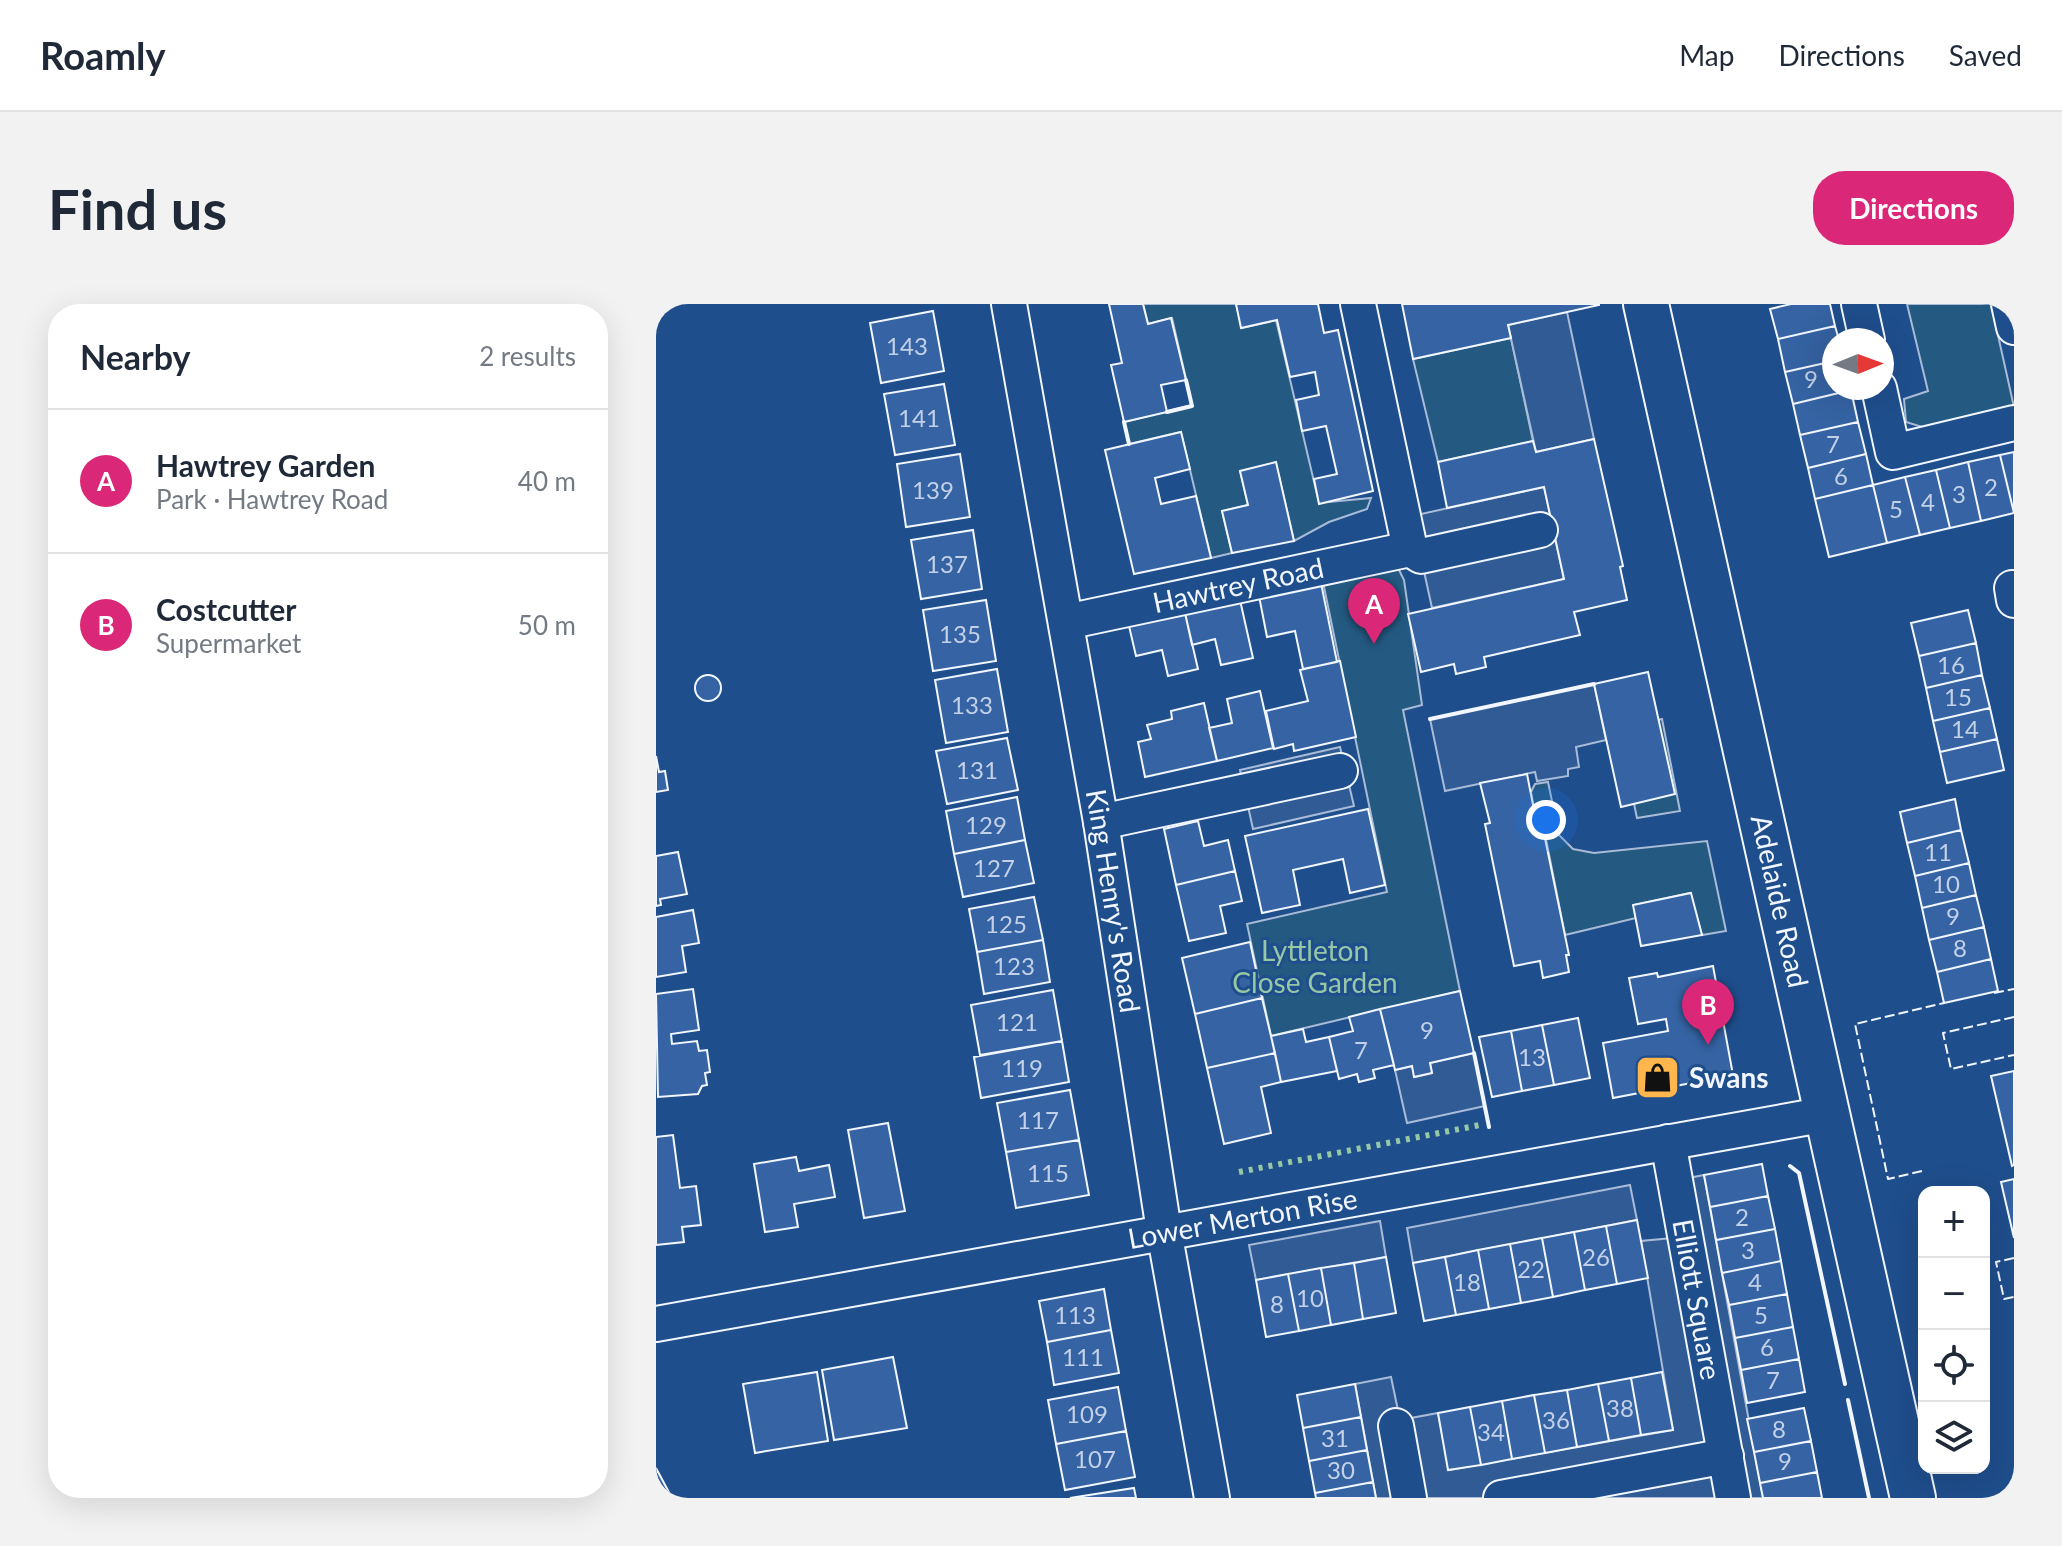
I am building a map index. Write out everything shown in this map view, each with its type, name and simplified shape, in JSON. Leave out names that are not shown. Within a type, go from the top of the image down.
[{"type":"main road","name":"Adelaide Road","points":[[1646,304],[1913,1498]]},
{"type":"street","name":"King Henry's Road","points":[[1009,304],[1101,822],[1164,1231],[1212,1498]]},
{"type":"street","points":[[1358,304],[1410,549]]},
{"type":"street","points":[[1859,304],[1864,328]]},
{"type":"street","points":[[2009,304],[2014,327]]},
{"type":"street","points":[[1882,400],[1893,452],[2014,423]]},
{"type":"street","name":"Hawtrey Road","points":[[1066,622],[1410,549],[1421,556],[1540,530]]},
{"type":"street","points":[[1101,822],[1340,771]]},
{"type":"street","name":"Lower Merton Rise","points":[[656,1324],[1827,1114]]},
{"type":"street","name":"Elliott Square","points":[[1668,1142],[1733,1498]]},
{"type":"street","points":[[1396,1426],[1409,1498]]},
{"type":"street","points":[[1501,1498],[1726,1456]]},
{"type":"green space","points":[[1143,304],[1236,304],[1242,328],[1276,320],[1319,503],[1371,498],[1367,509],[1329,522],[1294,541],[1276,463],[1240,471],[1248,505],[1222,511],[1232,553],[1211,558],[1181,432],[1129,444],[1124,422],[1192,405],[1172,318],[1148,324]]},
{"type":"green space","points":[[1907,304],[1991,304],[2014,407],[1935,431],[1906,422],[1904,399],[1928,391]]},
{"type":"green space","points":[[1511,338],[1533,441],[1438,462],[1413,359]]},
{"type":"green space","name":"Lyttleton Close Garden","points":[[1398,568],[1404,580],[1422,705],[1403,710],[1460,991],[1271,1036],[1247,924],[1387,892],[1323,582]]},
{"type":"green space","points":[[1662,719],[1680,811],[1637,818],[1633,799],[1644,723]]},
{"type":"green space","points":[[1548,782],[1559,835],[1573,849],[1594,853],[1707,841],[1726,931],[1702,935],[1690,893],[1634,905],[1636,918],[1565,935],[1541,814],[1535,815],[1531,792],[1535,784]]},
{"type":"shaded area","points":[[1567,312],[1594,439],[1536,452],[1508,325]]},
{"type":"shaded area","points":[[1544,487],[1564,579],[1432,608],[1412,516]]},
{"type":"shaded area","points":[[1594,684],[1606,740],[1576,747],[1579,767],[1568,769],[1568,776],[1537,781],[1535,772],[1445,791],[1430,719]]},
{"type":"shaded area","points":[[1340,747],[1354,806],[1253,829],[1240,770]]},
{"type":"shaded area","points":[[1474,1053],[1485,1106],[1407,1123],[1395,1070],[1412,1066],[1415,1077],[1432,1073],[1430,1063]]},
{"type":"shaded area","points":[[1704,1175],[1763,1498],[1376,1498],[1355,1384],[1391,1377],[1400,1420],[1438,1413],[1449,1470],[1673,1430],[1641,1241],[1683,1237],[1673,1181]]},
{"type":"shaded area","points":[[1630,1185],[1637,1220],[1413,1263],[1407,1228]]},
{"type":"shaded area","points":[[1380,1221],[1386,1257],[1256,1280],[1249,1245]]},
{"type":"building","points":[[1109,304],[1143,304],[1148,324],[1171,318],[1186,380],[1161,385],[1167,412],[1124,422],[1111,365],[1122,363]]},
{"type":"building","points":[[1236,304],[1318,304],[1324,333],[1338,330],[1373,491],[1319,504],[1314,479],[1337,474],[1326,426],[1302,431],[1296,400],[1319,395],[1315,372],[1290,377],[1277,320],[1241,328]]},
{"type":"building","points":[[1402,304],[1599,305],[1508,325],[1511,338],[1413,359]]},
{"type":"building","points":[[1791,304],[1830,304],[1835,326],[1778,339],[1770,309]]},
{"type":"building","points":[[933,311],[944,371],[881,383],[870,323]]},
{"type":"building","points":[[1822,329],[1822,364],[1785,372],[1778,339]]},
{"type":"building","points":[[1822,364],[1822,397],[1793,404],[1785,372]]},
{"type":"building","points":[[944,384],[955,445],[895,455],[884,394]]},
{"type":"building","points":[[1822,397],[1822,400],[1853,400],[1858,422],[1800,435],[1793,404]]},
{"type":"building","points":[[1858,422],[1866,454],[1808,468],[1800,435]]},
{"type":"building","points":[[1181,432],[1190,469],[1155,478],[1161,504],[1196,496],[1211,558],[1134,574],[1105,450]]},
{"type":"building","points":[[1594,439],[1623,566],[1620,567],[1627,600],[1574,612],[1580,635],[1484,657],[1486,667],[1456,674],[1454,664],[1421,672],[1408,614],[1564,579],[1544,487],[1447,508],[1438,462],[1533,441],[1536,452]]},
{"type":"building","points":[[2014,452],[2014,513],[2000,455]]},
{"type":"building","points":[[960,454],[970,517],[906,527],[897,464]]},
{"type":"building","points":[[1866,454],[1873,485],[1815,499],[1808,468]]},
{"type":"building","points":[[2000,455],[2014,513],[1981,521],[1968,462]]},
{"type":"building","points":[[1276,462],[1294,541],[1232,553],[1222,511],[1248,505],[1240,471]]},
{"type":"building","points":[[1968,462],[1981,521],[1950,528],[1936,470]]},
{"type":"building","points":[[1936,470],[1950,528],[1920,535],[1905,477]]},
{"type":"building","points":[[1905,477],[1920,535],[1887,543],[1873,485]]},
{"type":"building","points":[[1873,485],[1887,543],[1829,557],[1815,499]]},
{"type":"building","points":[[973,530],[982,589],[921,599],[911,540]]},
{"type":"building","points":[[1321,583],[1337,662],[1303,669],[1295,631],[1267,637],[1259,596]]},
{"type":"building","points":[[986,600],[996,661],[933,671],[923,610]]},
{"type":"building","points":[[1240,600],[1253,658],[1221,665],[1215,639],[1192,645],[1185,613]]},
{"type":"building","points":[[1968,610],[1976,643],[1919,656],[1911,623]]},
{"type":"building","points":[[1185,613],[1198,669],[1168,676],[1162,650],[1136,656],[1129,626]]},
{"type":"building","points":[[1976,643],[1982,675],[1926,688],[1919,656]]},
{"type":"building","points":[[1340,661],[1356,737],[1294,751],[1293,744],[1274,749],[1266,711],[1308,701],[1300,670]]},
{"type":"building","points":[[997,669],[1008,732],[946,743],[935,680]]},
{"type":"building","points":[[1648,672],[1675,794],[1621,807],[1594,684]]},
{"type":"building","points":[[708,675],[717,679],[721,688],[717,697],[708,701],[699,697],[695,688],[699,679]]},
{"type":"building","points":[[1982,675],[1990,708],[1933,721],[1926,688]]},
{"type":"building","points":[[1260,691],[1273,748],[1217,761],[1209,728],[1232,723],[1227,699]]},
{"type":"building","points":[[1204,703],[1217,761],[1145,777],[1138,742],[1151,739],[1147,725],[1172,719],[1171,711]]},
{"type":"building","points":[[1990,708],[1997,739],[1940,752],[1933,721]]},
{"type":"building","points":[[1007,738],[1018,790],[947,804],[936,751]]},
{"type":"building","points":[[1997,739],[2004,770],[1947,783],[1940,752]]},
{"type":"building","points":[[656,756],[659,772],[665,771],[668,790],[656,792]]},
{"type":"building","points":[[1527,774],[1535,815],[1540,814],[1569,955],[1566,955],[1569,972],[1543,978],[1540,961],[1514,966],[1485,824],[1490,823],[1480,783]]},
{"type":"building","points":[[1017,797],[1025,840],[954,854],[946,811]]},
{"type":"building","points":[[1955,799],[1961,830],[1907,843],[1900,812]]},
{"type":"building","points":[[1368,809],[1385,885],[1350,893],[1343,859],[1293,870],[1300,905],[1262,913],[1245,836]]},
{"type":"building","points":[[1198,821],[1204,846],[1228,840],[1235,871],[1176,885],[1164,829]]},
{"type":"building","points":[[1961,830],[1969,863],[1915,876],[1907,843]]},
{"type":"building","points":[[1025,840],[1034,883],[963,897],[954,854]]},
{"type":"building","points":[[678,852],[687,894],[660,899],[661,905],[656,906],[656,856]]},
{"type":"building","points":[[1969,863],[1976,895],[1922,908],[1915,876]]},
{"type":"building","points":[[1235,871],[1242,901],[1220,906],[1226,933],[1189,941],[1176,885]]},
{"type":"building","points":[[1691,893],[1702,935],[1641,946],[1633,905]]},
{"type":"building","points":[[1976,895],[1984,927],[1929,940],[1922,908]]},
{"type":"building","points":[[1034,897],[1043,940],[977,952],[969,909]]},
{"type":"building","points":[[693,910],[699,943],[682,946],[686,972],[656,977],[656,917]]},
{"type":"building","points":[[1984,927],[1991,959],[1937,972],[1929,940]]},
{"type":"building","points":[[1043,940],[1050,982],[984,994],[977,952]]},
{"type":"building","points":[[1250,942],[1262,998],[1195,1014],[1182,958]]},
{"type":"building","points":[[1991,959],[1998,991],[1944,1003],[1937,972]]},
{"type":"building","points":[[1713,966],[1733,1075],[1613,1098],[1603,1043],[1668,1031],[1666,1019],[1638,1024],[1629,978],[1657,973],[1658,977]]},
{"type":"building","points":[[693,989],[699,1030],[671,1034],[672,1044],[697,1041],[699,1051],[707,1050],[710,1072],[705,1073],[707,1085],[702,1086],[698,1094],[658,1097],[656,994]]},
{"type":"building","points":[[1053,990],[1062,1041],[980,1055],[971,1005]]},
{"type":"building","points":[[1460,991],[1474,1053],[1430,1063],[1432,1073],[1414,1077],[1412,1066],[1395,1070],[1380,1009]]},
{"type":"building","points":[[1262,998],[1275,1053],[1207,1068],[1195,1014]]},
{"type":"building","points":[[1380,1009],[1394,1065],[1373,1070],[1375,1078],[1359,1082],[1357,1074],[1339,1079],[1329,1037],[1353,1031],[1349,1017]]},
{"type":"building","points":[[1578,1018],[1590,1078],[1554,1085],[1542,1025]]},
{"type":"building","points":[[1542,1025],[1554,1085],[1522,1091],[1511,1031]]},
{"type":"building","points":[[1303,1029],[1306,1042],[1329,1037],[1337,1071],[1281,1082],[1271,1036]]},
{"type":"building","points":[[1511,1031],[1522,1091],[1492,1097],[1479,1037]]},
{"type":"building","points":[[1062,1041],[1069,1082],[981,1098],[974,1057]]},
{"type":"building","points":[[1275,1053],[1281,1082],[1261,1087],[1271,1133],[1224,1144],[1207,1068]]},
{"type":"building","points":[[2014,1071],[2014,1165],[2012,1166],[1991,1076]]},
{"type":"building","points":[[1070,1090],[1079,1140],[1006,1152],[997,1103]]},
{"type":"building","points":[[888,1123],[905,1211],[864,1218],[848,1130]]},
{"type":"building","points":[[673,1135],[680,1188],[696,1186],[701,1225],[682,1227],[684,1242],[656,1245],[656,1137]]},
{"type":"building","points":[[1079,1140],[1089,1195],[1016,1208],[1006,1152]]},
{"type":"building","points":[[796,1157],[799,1171],[829,1165],[835,1197],[794,1204],[798,1227],[765,1232],[754,1164]]},
{"type":"building","points":[[1762,1164],[1768,1196],[1710,1207],[1704,1175]]},
{"type":"building","points":[[2014,1179],[2014,1238],[2001,1182]]},
{"type":"building","points":[[1768,1196],[1775,1229],[1716,1240],[1710,1207]]},
{"type":"building","points":[[1637,1220],[1648,1278],[1617,1284],[1606,1226]]},
{"type":"building","points":[[1606,1226],[1617,1284],[1585,1290],[1574,1232]]},
{"type":"building","points":[[1775,1229],[1781,1261],[1722,1273],[1716,1240]]},
{"type":"building","points":[[1574,1232],[1585,1290],[1553,1297],[1542,1238]]},
{"type":"building","points":[[1542,1238],[1553,1297],[1521,1303],[1510,1244]]},
{"type":"building","points":[[1510,1244],[1521,1303],[1489,1309],[1478,1250]]},
{"type":"building","points":[[1478,1250],[1489,1309],[1456,1315],[1445,1257]]},
{"type":"building","points":[[1386,1257],[1396,1313],[1363,1319],[1354,1263]]},
{"type":"building","points":[[1445,1257],[1456,1315],[1424,1321],[1413,1263]]},
{"type":"building","points":[[1781,1261],[1787,1294],[1729,1305],[1722,1273]]},
{"type":"building","points":[[1354,1263],[1363,1319],[1331,1325],[1321,1268]]},
{"type":"building","points":[[1321,1268],[1331,1325],[1299,1331],[1288,1274]]},
{"type":"building","points":[[1288,1274],[1299,1331],[1266,1337],[1256,1280]]},
{"type":"building","points":[[1104,1289],[1111,1330],[1047,1342],[1039,1301]]},
{"type":"building","points":[[1787,1294],[1793,1327],[1735,1338],[1729,1305]]},
{"type":"building","points":[[1793,1327],[1799,1359],[1741,1370],[1735,1338]]},
{"type":"building","points":[[1111,1330],[1119,1373],[1054,1385],[1047,1342]]},
{"type":"building","points":[[893,1357],[907,1428],[834,1440],[822,1370]]},
{"type":"building","points":[[1799,1359],[1805,1392],[1747,1403],[1741,1370]]},
{"type":"building","points":[[817,1372],[828,1441],[755,1453],[743,1384]]},
{"type":"building","points":[[1662,1372],[1673,1430],[1641,1435],[1631,1378]]},
{"type":"building","points":[[1631,1378],[1641,1435],[1609,1441],[1598,1384]]},
{"type":"building","points":[[1355,1384],[1361,1417],[1303,1428],[1297,1395]]},
{"type":"building","points":[[1598,1384],[1609,1441],[1577,1447],[1567,1390]]},
{"type":"building","points":[[1118,1387],[1126,1431],[1056,1444],[1048,1400]]},
{"type":"building","points":[[1567,1390],[1577,1447],[1545,1453],[1534,1395]]},
{"type":"building","points":[[1534,1395],[1545,1453],[1512,1459],[1502,1401]]},
{"type":"building","points":[[1502,1401],[1512,1459],[1481,1465],[1470,1407]]},
{"type":"building","points":[[1470,1407],[1481,1465],[1448,1470],[1438,1413]]},
{"type":"building","points":[[1804,1408],[1811,1441],[1754,1452],[1747,1419]]},
{"type":"building","points":[[1361,1417],[1367,1450],[1309,1461],[1303,1428]]},
{"type":"building","points":[[1126,1431],[1135,1477],[1065,1490],[1056,1444]]},
{"type":"building","points":[[1811,1441],[1817,1472],[1760,1483],[1754,1452]]},
{"type":"building","points":[[1367,1450],[1373,1482],[1315,1493],[1309,1461]]},
{"type":"building","points":[[656,1468],[672,1498],[656,1498]]},
{"type":"building","points":[[1817,1472],[1822,1498],[1763,1498],[1760,1483]]},
{"type":"building","points":[[1373,1482],[1376,1498],[1316,1498],[1315,1493]]},
{"type":"building","points":[[1134,1488],[1136,1498],[1070,1498]]},
{"type":"hedge","points":[[1239,1172],[1480,1125]]},
{"type":"fence","points":[[1994,993],[2014,989]]},
{"type":"fence","points":[[1922,1171],[1888,1179],[1855,1024],[1944,1003]]},
{"type":"fence","points":[[2014,1017],[1943,1033],[1951,1069],[2014,1055]]},
{"type":"fence","points":[[2014,1258],[1996,1262],[2004,1299],[2014,1297]]},
{"type":"wall","points":[[1167,412],[1192,406],[1186,380]]},
{"type":"wall","points":[[1124,422],[1129,444]]},
{"type":"wall","points":[[1430,719],[1594,684]]},
{"type":"wall","points":[[1474,1053],[1489,1127]]},
{"type":"wall","points":[[1790,1166],[1799,1173],[1845,1384]]},
{"type":"wall","points":[[1848,1400],[1869,1498]]},
{"type":"place","name":"Hawtrey Garden","points":[[1374,644]]},
{"type":"place","name":"Costcutter","points":[[1708,1045]]},
{"type":"place","name":"Swans","points":[[1658,1078]]}]
